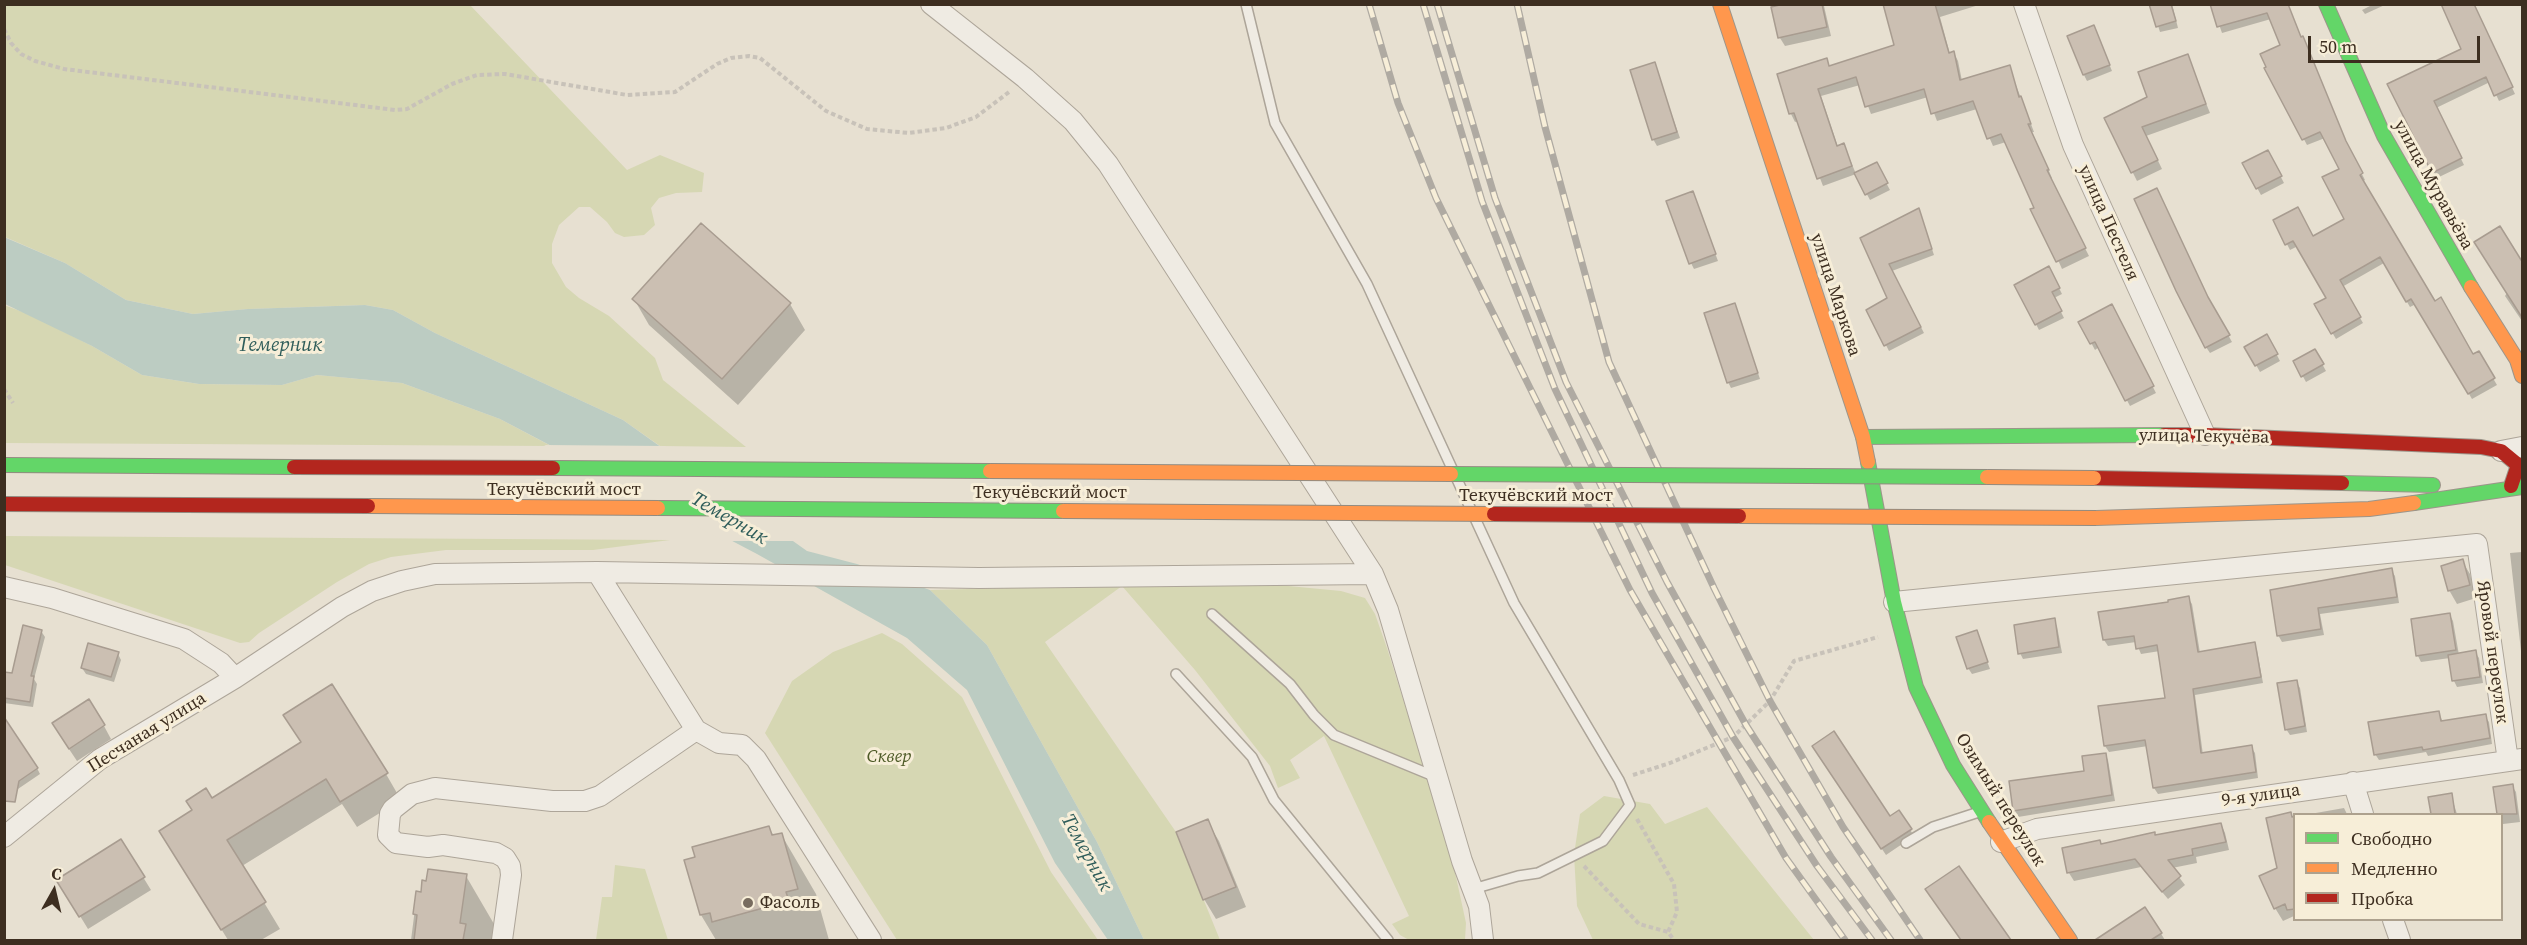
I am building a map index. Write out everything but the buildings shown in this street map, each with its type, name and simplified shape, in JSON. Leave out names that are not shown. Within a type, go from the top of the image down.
[{"type":"main road","name":"улица Маркова","points":[[1720,4],[1863,437],[1894,602]]},
{"type":"main road","name":"улица Муравьёва","points":[[2326,4],[2384,136],[2445,244],[2517,360],[2523,376]]},
{"type":"main road","name":"улица Текучёва","points":[[1863,437],[2205,435],[2481,447],[2501,451]]},
{"type":"main road","points":[[2501,451],[2518,465],[2519,487]]},
{"type":"main road","name":"Текучёвский мост","points":[[4,465],[2094,478],[2519,487]]},
{"type":"main road","name":"Текучёвский мост","points":[[4,504],[2096,518],[2369,509],[2519,487]]},
{"type":"main road","name":"Озимый переулок","points":[[1894,602],[1916,687],[1953,765],[2001,842],[2070,940]]},
{"type":"street","points":[[931,4],[1025,78],[1073,121],[1108,164],[1373,574],[1388,610],[1479,906],[1483,940]]},
{"type":"street","name":"улица Пестеля","points":[[2024,4],[2073,145],[2205,435]]},
{"type":"street","points":[[2501,451],[2523,447]]},
{"type":"street","name":"Яровой переулок","points":[[1894,602],[2477,544],[2515,760]]},
{"type":"street","points":[[597,572],[696,730],[719,742],[742,745],[756,759],[871,940]]},
{"type":"street","name":"Песчаная улица","points":[[4,837],[100,759],[235,678],[342,607],[372,591],[402,581],[435,574],[597,572],[979,578],[1373,574]]},
{"type":"street","points":[[4,587],[52,598],[184,639],[222,663],[235,678]]},
{"type":"street","points":[[502,940],[511,875],[510,866],[505,858],[496,853],[443,845],[428,847],[396,843],[388,835],[390,814],[393,808],[412,794],[435,788],[552,801],[585,801],[600,796],[696,730]]},
{"type":"street","name":"9-я улица","points":[[2001,842],[2037,829],[2515,760]]},
{"type":"street","points":[[2353,782],[2363,813]]},
{"type":"street","points":[[2393,921],[2400,940]]},
{"type":"lane","points":[[1246,4],[1275,123],[1367,284],[1514,603],[1619,780],[1630,806],[1604,841],[1538,873],[1518,876],[1473,889]]},
{"type":"lane","points":[[1212,614],[1290,684],[1314,715],[1334,735],[1438,778]]},
{"type":"lane","points":[[1176,674],[1252,757],[1274,800],[1388,940]]},
{"type":"lane","points":[[1906,843],[1933,828],[1982,811]]},
{"type":"path","points":[[4,30],[11,43],[21,54],[35,61],[64,69],[395,111],[407,109],[452,84],[477,75],[505,74],[627,95],[675,92],[717,64],[730,58],[749,56],[760,58],[826,111],[867,129],[909,133],[946,128],[976,117],[999,102],[1025,78]]},
{"type":"path","points":[[4,389],[12,403]]},
{"type":"path","points":[[1619,780],[1670,763],[1733,737],[1770,701],[1794,661],[1901,631]]},
{"type":"path","points":[[1630,806],[1674,884],[1677,912],[1668,932]]},
{"type":"path","points":[[1574,855],[1612,898],[1639,924],[1668,932],[1674,940]]},
{"type":"green space","points":[[5,5],[470,5],[627,170],[660,155],[704,173],[702,192],[676,193],[659,198],[651,208],[655,225],[644,235],[624,237],[615,233],[607,222],[590,207],[579,207],[559,225],[552,244],[552,263],[566,287],[579,298],[609,316],[655,358],[663,380],[746,447],[660,446],[623,420],[435,333],[393,310],[365,305],[249,309],[193,314],[126,300],[65,263],[5,237]]},
{"type":"green space","points":[[4,305],[31,315],[142,375],[199,384],[282,385],[317,375],[402,383],[500,419],[551,446],[5,443]]},
{"type":"green space","points":[[5,536],[670,540],[593,550],[446,550],[391,557],[369,564],[337,582],[259,633],[249,642],[240,643],[5,565]]},
{"type":"green space","points":[[1122,585],[1278,585],[1341,591],[1365,598],[1375,614],[1387,648],[1450,849],[1466,923],[1465,940],[1409,940],[1400,935],[1392,924],[1409,916],[1324,736],[1290,760],[1300,778],[1278,788],[1270,766],[1195,670],[1122,586],[1045,642],[1176,832],[1220,940],[1144,940],[1097,842],[987,645],[930,590]]},
{"type":"green space","name":"Сквер","points":[[882,633],[902,644],[962,697],[1051,872],[1098,940],[897,940],[765,733],[792,681],[833,652]]},
{"type":"green space","points":[[1604,796],[1650,804],[1665,824],[1707,807],[1814,940],[1593,940],[1577,906],[1574,855],[1580,814]]},
{"type":"green space","points":[[615,865],[645,869],[668,940],[596,940],[602,897],[612,897]]},
{"type":"water","name":"Темерник","points":[[4,237],[65,263],[126,300],[193,314],[248,309],[365,305],[393,310],[435,333],[623,420],[807,551],[857,564],[930,590],[987,645],[1097,842],[1144,940],[1108,940],[1055,863],[967,690],[907,638],[757,554],[500,419],[402,383],[317,375],[282,385],[199,384],[142,375],[92,346],[5,304]]},
{"type":"pier","points":[[544,445],[665,446],[798,541],[724,541]]},
{"type":"railway","points":[[1369,4],[1398,103],[1436,198],[1630,590],[1786,858],[1845,940]]},
{"type":"railway","points":[[1423,4],[1482,201],[1555,389],[1652,593],[1733,737],[1817,866],[1872,940]]},
{"type":"railway","points":[[1437,4],[1495,198],[1566,382],[1667,582],[1746,725],[1831,857],[1891,940]]},
{"type":"railway","points":[[1517,4],[1545,127],[1609,362],[1714,588],[1770,701],[1843,827],[1920,940]]},
{"type":"traffic: fast","points":[[2326,4],[2384,136],[2471,287]]},
{"type":"traffic: fast","points":[[1863,437],[2164,435]]},
{"type":"traffic: fast","points":[[1868,462],[1894,602],[1916,687],[1953,765],[1989,822]]},
{"type":"traffic: fast","points":[[4,465],[294,467]]},
{"type":"traffic: fast","points":[[553,468],[990,471]]},
{"type":"traffic: fast","points":[[1451,474],[1987,477]]},
{"type":"traffic: fast","points":[[2342,483],[2433,485]]},
{"type":"traffic: fast","points":[[2414,503],[2522,487]]},
{"type":"traffic: fast","points":[[658,508],[1063,511]]},
{"type":"traffic: slow","points":[[1720,4],[1863,437],[1868,462]]},
{"type":"traffic: slow","points":[[2471,287],[2517,360],[2522,376]]},
{"type":"traffic: slow","points":[[990,471],[1451,474]]},
{"type":"traffic: slow","points":[[1987,477],[2094,478]]},
{"type":"traffic: slow","points":[[2096,518],[2369,509],[2414,503]]},
{"type":"traffic: slow","points":[[368,506],[658,508]]},
{"type":"traffic: slow","points":[[1063,511],[1494,514]]},
{"type":"traffic: slow","points":[[1739,516],[2096,518]]},
{"type":"traffic: slow","points":[[1989,822],[2070,940]]},
{"type":"traffic: jam","points":[[2164,435],[2481,447],[2501,451],[2518,465],[2511,486]]},
{"type":"traffic: jam","points":[[294,467],[553,468]]},
{"type":"traffic: jam","points":[[2094,478],[2342,483]]},
{"type":"traffic: jam","points":[[4,504],[368,506]]},
{"type":"traffic: jam","points":[[1494,514],[1739,516]]},
{"type":"place","name":"Фасоль","points":[[748,903]]}]
